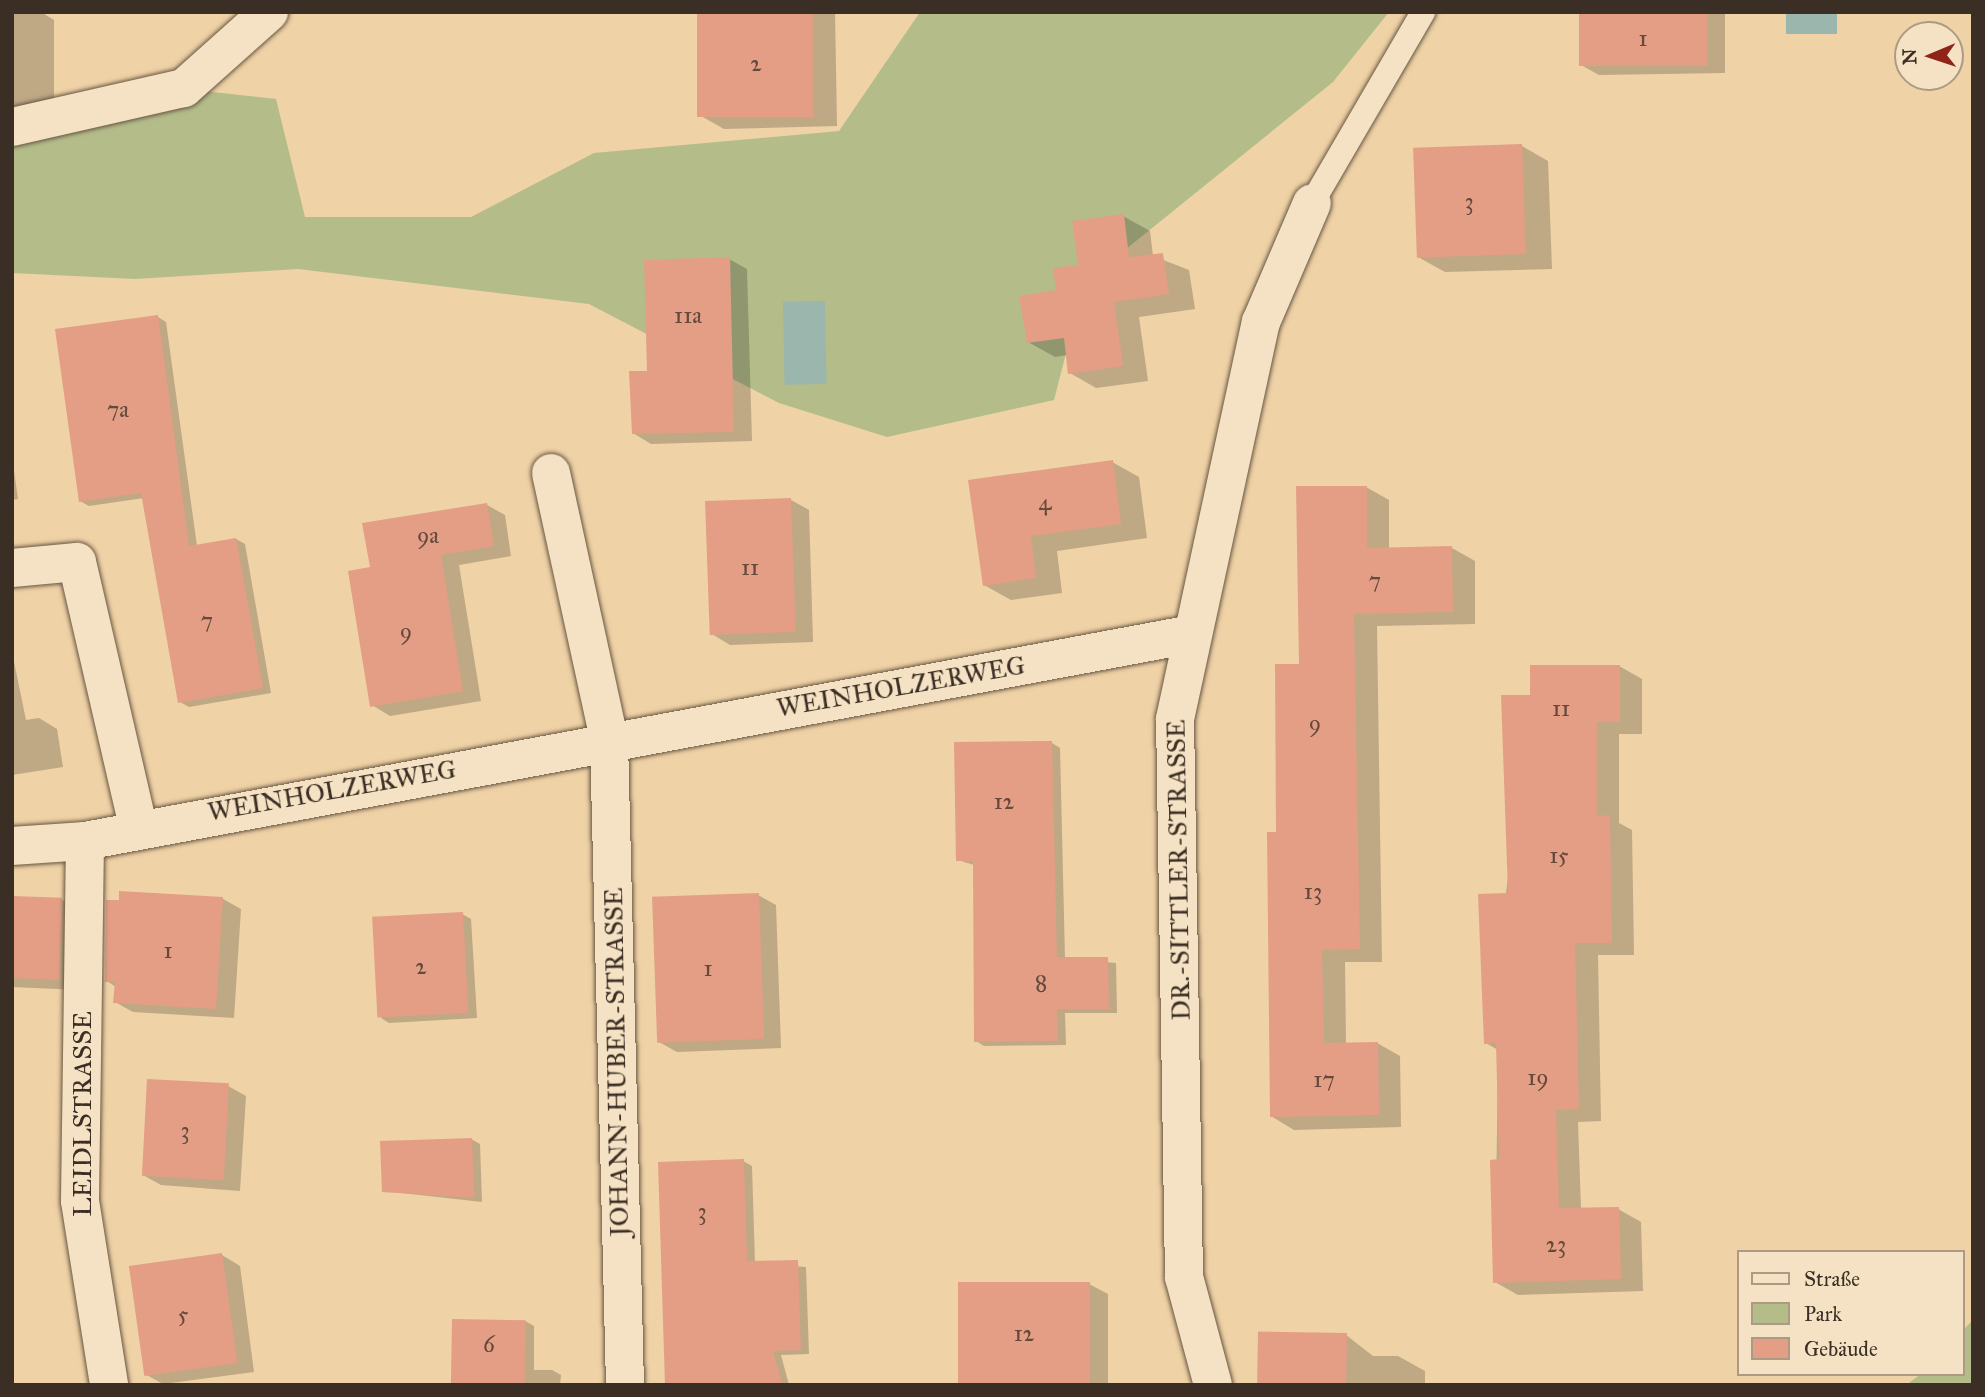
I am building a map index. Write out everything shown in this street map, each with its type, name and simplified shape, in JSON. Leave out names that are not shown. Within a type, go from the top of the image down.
[{"type":"street","points":[[12,127],[184,88],[269,12]]},
{"type":"street","name":"DR.-SITTLER-STRASSE","points":[[1213,1385],[1184,1277],[1175,719],[1261,322],[1312,203]]},
{"type":"street","points":[[551,473],[609,740]]},
{"type":"street","points":[[12,568],[76,562],[138,827]]},
{"type":"street","name":"WEINHOLZERWEG","points":[[12,846],[85,841],[138,827],[1192,634]]},
{"type":"street","name":"JOHANN-HUBER-STRASSE","points":[[609,740],[625,1385]]},
{"type":"street","name":"LEIDLSTRASSE","points":[[85,841],[80,1201],[109,1385]]},
{"type":"lane","points":[[1312,203],[1423,12]]},
{"type":"green space","points":[[920,12],[1389,12],[1333,82],[1084,283],[1054,400],[887,437],[779,403],[589,304],[298,269],[135,279],[12,273],[12,135],[203,91],[276,99],[305,217],[471,217],[594,153],[839,131]]},
{"type":"green space","points":[[1973,1320],[1973,1385],[1906,1385],[1918,1376],[1964,1376],[1964,1329]]},
{"type":"water","points":[[1786,12],[1837,12],[1837,34],[1786,34]]},
{"type":"water","points":[[825,301],[826,384],[784,385],[783,302]]},
{"type":"building","points":[[697,12],[813,12],[813,117],[697,117]]},
{"type":"building","points":[[1579,12],[1707,12],[1707,66],[1579,66]]},
{"type":"building","points":[[1522,144],[1526,254],[1417,258],[1413,148]]},
{"type":"building","points":[[1124,214],[1129,257],[1163,253],[1169,294],[1114,302],[1123,366],[1068,374],[1064,338],[1027,343],[1019,296],[1056,290],[1053,268],[1078,265],[1072,221]]},
{"type":"building","points":[[730,257],[734,432],[632,434],[629,371],[647,371],[644,260]]},
{"type":"building","points":[[158,315],[189,546],[236,538],[263,688],[178,703],[141,493],[79,502],[55,329]]},
{"type":"building","points":[[1113,460],[1121,524],[1031,536],[1036,578],[983,586],[968,480]]},
{"type":"building","points":[[1296,486],[1367,486],[1367,548],[1452,546],[1453,612],[1354,614],[1360,949],[1322,950],[1324,1043],[1378,1042],[1379,1115],[1270,1117],[1267,832],[1276,832],[1275,664],[1299,664]]},
{"type":"building","points":[[791,498],[796,632],[710,635],[705,501]]},
{"type":"building","points":[[487,503],[494,546],[441,555],[463,691],[370,707],[348,571],[370,567],[362,523]]},
{"type":"building","points":[[1530,665],[1620,665],[1620,722],[1597,722],[1597,816],[1610,815],[1612,943],[1575,943],[1579,1109],[1556,1110],[1559,1208],[1619,1207],[1621,1279],[1493,1283],[1490,1160],[1499,1159],[1496,1043],[1484,1044],[1478,894],[1508,893],[1501,695],[1530,695]]},
{"type":"building","points":[[1052,741],[1057,957],[1108,957],[1109,1009],[1057,1009],[1058,1041],[974,1042],[973,861],[956,861],[954,742]]},
{"type":"building","points":[[119,891],[223,897],[216,1009],[113,1003],[115,982],[105,982],[106,900],[119,900]]},
{"type":"building","points":[[759,893],[764,1039],[657,1043],[652,897]]},
{"type":"building","points":[[12,896],[62,898],[59,980],[12,978]]},
{"type":"building","points":[[463,912],[468,1013],[377,1018],[372,917]]},
{"type":"building","points":[[147,1079],[229,1083],[224,1180],[142,1176]]},
{"type":"building","points":[[472,1138],[474,1198],[382,1192],[380,1141]]},
{"type":"building","points":[[744,1159],[747,1261],[798,1260],[801,1350],[773,1351],[782,1385],[665,1385],[658,1162]]},
{"type":"building","points":[[222,1253],[237,1363],[144,1376],[129,1266]]},
{"type":"building","points":[[958,1282],[1090,1282],[1090,1384],[958,1384]]},
{"type":"building","points":[[452,1319],[526,1320],[525,1385],[451,1385]]},
{"type":"building","points":[[1258,1331],[1347,1333],[1346,1385],[1257,1383]]}]
